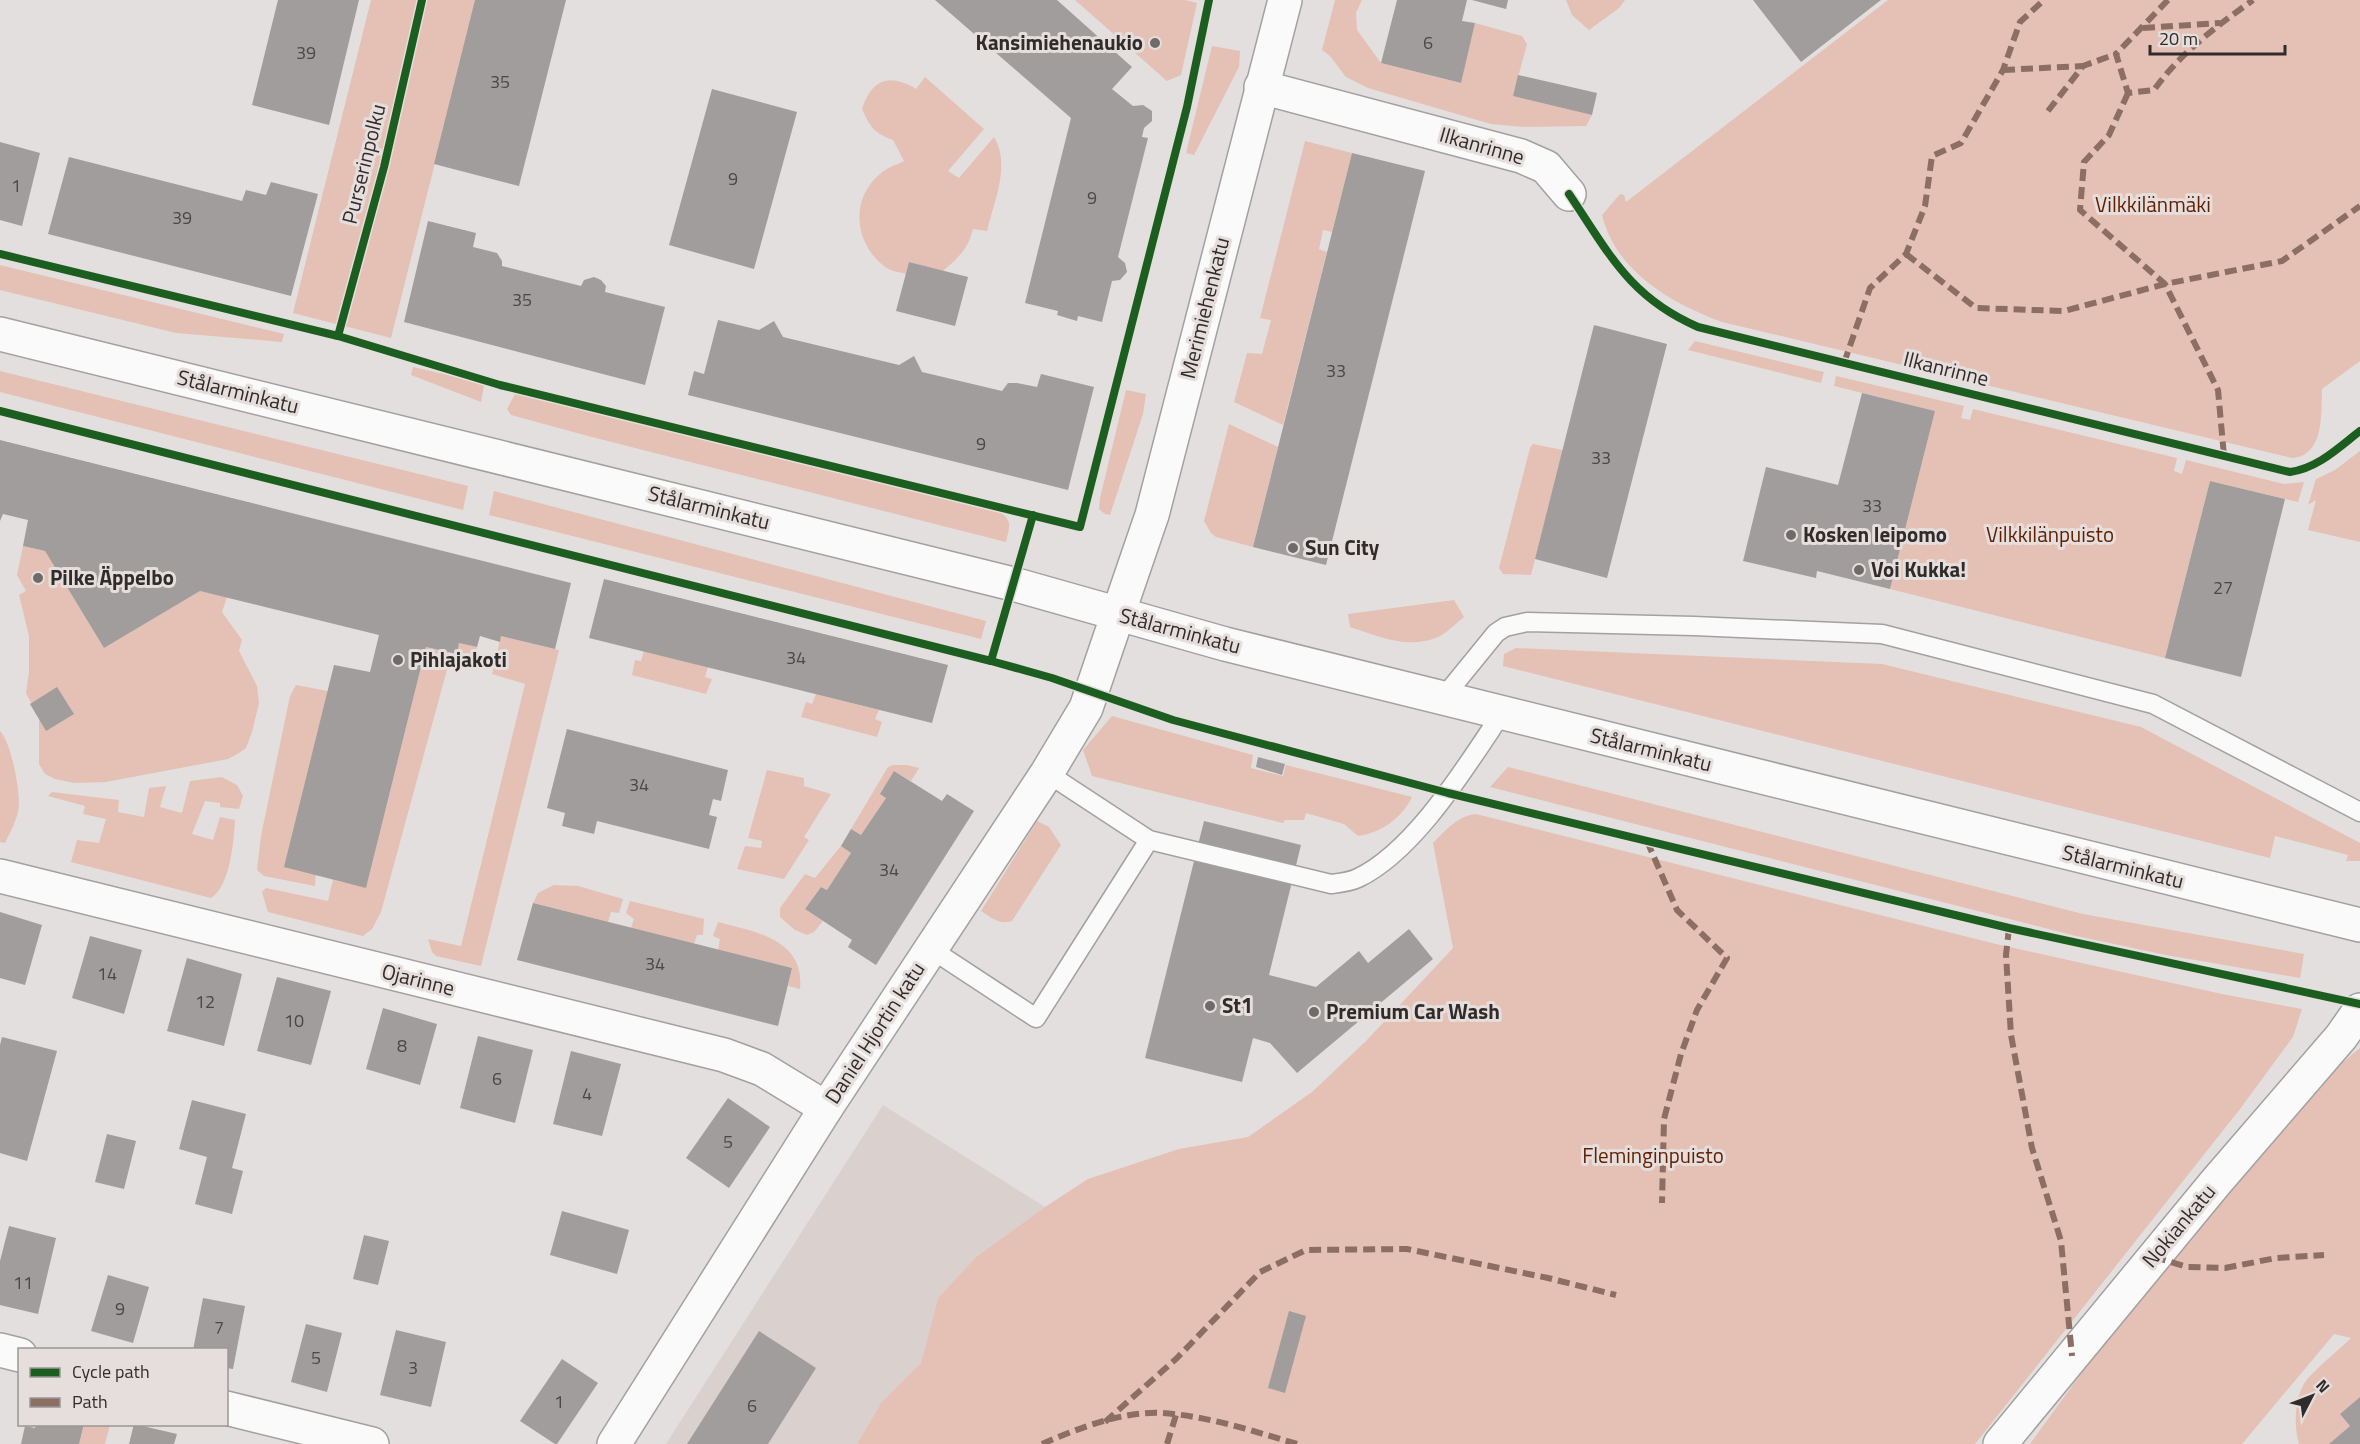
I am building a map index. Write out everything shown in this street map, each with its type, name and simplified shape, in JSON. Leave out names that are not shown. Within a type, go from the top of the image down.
[{"type":"street","name":"Merimiehenkatu","points":[[1118,614],[1152,515],[1285,0]]},
{"type":"street","name":"Ilkanrinne","points":[[1262,87],[1521,156],[1546,167],[1569,194]]},
{"type":"street","name":"Stålarminkatu","points":[[0,334],[1006,582],[1225,644],[2360,925]]},
{"type":"street","name":"Daniel Hjortin katu","points":[[614,1444],[826,1108],[1047,772],[1086,708],[1118,614]]},
{"type":"street","name":"Ojarinne","points":[[0,876],[724,1055],[762,1069],[826,1108]]},
{"type":"street","name":"Nokiankatu","points":[[2000,1444],[2223,1174],[2341,1037],[2360,1010]]},
{"type":"street","points":[[0,1350],[18,1354]]},
{"type":"street","points":[[228,1408],[372,1444]]},
{"type":"lane","points":[[1443,698],[1496,633],[1505,627],[1527,622],[1882,634],[2152,704],[2360,812]]},
{"type":"lane","points":[[1047,772],[1149,840],[1331,884],[1356,879],[1382,864],[1403,844],[1448,793],[1502,713]]},
{"type":"lane","points":[[931,949],[1036,1018],[1149,840]]},
{"type":"shaded area","points":[[883,1105],[1045,1207],[976,1257],[938,1298],[921,1363],[881,1403],[857,1444],[666,1444]]},
{"type":"green space","points":[[371,0],[476,0],[391,338],[293,313]]},
{"type":"green space","name":"Kansimiehenaukio","points":[[1075,0],[1185,0],[1197,3],[1181,75],[1167,81]]},
{"type":"green space","points":[[1335,0],[1362,0],[1356,13],[1357,30],[1381,63],[1460,83],[1475,23],[1522,36],[1527,44],[1513,96],[1592,115],[1586,126],[1524,127],[1491,124],[1368,88],[1346,77],[1330,56],[1322,50]]},
{"type":"green space","points":[[1566,0],[1625,0],[1619,8],[1589,30],[1572,15]]},
{"type":"green space","name":"Vilkkilänmäki","points":[[1888,0],[2360,0],[2360,361],[2322,389],[2319,431],[2310,450],[2292,458],[1722,322],[1665,295],[1633,269],[1619,253],[1602,215],[1620,194],[1624,195],[1626,202]]},
{"type":"green space","points":[[1212,46],[1240,51],[1239,67],[1194,155],[1186,153]]},
{"type":"green space","points":[[925,77],[984,129],[948,171],[959,178],[994,137],[999,148],[1001,171],[987,231],[973,229],[962,252],[943,271],[909,262],[906,274],[884,266],[866,245],[862,233],[860,208],[870,184],[885,170],[904,161],[893,140],[873,129],[862,109],[876,85],[890,80],[916,89]]},
{"type":"green space","points":[[1305,141],[1352,153],[1332,232],[1323,230],[1319,249],[1327,252],[1283,425],[1234,402],[1247,353],[1262,354],[1271,320],[1260,318]]},
{"type":"green space","points":[[0,265],[284,334],[282,342],[176,333],[0,290]]},
{"type":"green space","points":[[1695,341],[1824,372],[1821,383],[1688,350]]},
{"type":"green space","points":[[413,367],[479,382],[484,386],[481,402],[411,375]]},
{"type":"green space","points":[[0,371],[468,486],[463,510],[0,392]]},
{"type":"green space","name":"Vilkkilänpuisto","points":[[1836,376],[1964,406],[1961,418],[1970,420],[1973,409],[2177,458],[2174,471],[2182,474],[2186,460],[2284,484],[2304,482],[2298,502],[2210,481],[2165,658],[1890,589],[1935,411],[1834,386]]},
{"type":"green space","points":[[1126,390],[1146,394],[1143,414],[1110,515],[1099,509],[1100,498]]},
{"type":"green space","points":[[520,393],[1001,513],[1009,522],[1006,542],[511,415],[507,409],[515,394]]},
{"type":"green space","points":[[1229,424],[1278,447],[1253,547],[1216,537],[1204,521]]},
{"type":"green space","points":[[1533,444],[1563,450],[1531,575],[1503,574],[1499,568],[1530,448]]},
{"type":"green space","points":[[2360,451],[2360,542],[2308,530],[2316,500],[2308,505],[2316,479],[2335,470]]},
{"type":"green space","points":[[494,491],[986,621],[981,639],[489,515]]},
{"type":"green space","points":[[23,546],[45,551],[104,648],[200,591],[227,597],[222,612],[242,640],[239,651],[257,686],[259,703],[246,748],[228,759],[106,782],[74,783],[55,779],[45,774],[39,764],[39,718],[26,693],[29,672],[29,636],[19,595],[26,591],[17,575]]},
{"type":"green space","points":[[1454,600],[1464,617],[1438,637],[1427,641],[1404,642],[1382,638],[1350,627],[1348,614]]},
{"type":"green space","points":[[501,636],[559,650],[481,966],[436,956],[432,952],[428,939],[461,946],[525,684],[492,674]]},
{"type":"green space","points":[[459,643],[477,647],[471,670],[448,666],[381,912],[372,929],[363,936],[268,912],[262,892],[266,888],[328,901],[333,880],[366,887],[426,647],[456,654]]},
{"type":"green space","points":[[1516,648],[1882,664],[2141,727],[2360,843],[2360,861],[2346,861],[2348,855],[2275,836],[2270,858],[1503,666],[1504,654]]},
{"type":"green space","points":[[644,651],[708,667],[705,677],[712,679],[706,694],[632,675],[635,660],[641,661]]},
{"type":"green space","points":[[296,685],[328,691],[315,886],[264,876],[257,870],[261,836],[290,696]]},
{"type":"green space","points":[[816,694],[879,710],[875,719],[882,722],[877,737],[801,717],[806,702],[812,704]]},
{"type":"green space","points":[[1112,716],[1253,755],[1251,768],[1283,776],[1286,765],[1412,797],[1397,818],[1375,832],[1358,836],[1344,824],[1306,813],[1304,820],[1285,820],[1283,823],[1092,776],[1083,750]]},
{"type":"green space","points":[[0,731],[11,754],[19,803],[16,818],[5,843],[0,842]]},
{"type":"green space","points":[[893,765],[919,768],[911,781],[894,771],[886,798],[861,835],[851,829],[888,767]]},
{"type":"green space","points":[[1508,767],[2083,914],[2304,954],[2300,978],[2166,955],[2072,935],[1490,787]]},
{"type":"green space","points":[[767,770],[804,778],[804,786],[831,794],[804,837],[809,840],[784,879],[737,869],[745,846],[761,848],[762,841],[748,838]]},
{"type":"green space","points":[[222,777],[237,785],[243,796],[239,809],[220,807],[220,803],[205,801],[192,834],[213,840],[220,817],[235,820],[227,874],[223,884],[211,898],[71,862],[77,840],[99,843],[106,819],[83,814],[85,806],[48,796],[52,792],[119,800],[118,812],[144,817],[149,788],[166,786],[160,807],[182,813],[190,781]]},
{"type":"green space","name":"Fleminginpuisto","points":[[1476,814],[1996,944],[2222,994],[2302,1009],[2293,1037],[2240,1109],[1975,1444],[857,1444],[881,1403],[921,1363],[938,1298],[976,1257],[1088,1179],[1179,1149],[1248,1137],[1312,1092],[1366,1041],[1453,948],[1433,843],[1457,821]]},
{"type":"green space","points":[[1037,821],[1049,827],[1061,845],[1012,921],[996,920],[981,911]]},
{"type":"green space","points":[[841,846],[851,853],[827,890],[821,887],[805,909],[823,921],[814,932],[807,935],[795,930],[780,917],[780,908],[805,874],[815,878]]},
{"type":"green space","points":[[554,885],[578,886],[623,899],[619,913],[611,912],[608,922],[533,903],[538,893]]},
{"type":"green space","points":[[630,901],[704,919],[703,935],[697,935],[694,944],[631,928],[634,919],[626,913]]},
{"type":"green space","points":[[718,922],[762,934],[786,948],[799,972],[800,989],[788,986],[792,968],[718,950],[720,939],[713,936]]},
{"type":"green space","points":[[2360,1048],[2360,1397],[2340,1414],[2350,1426],[2329,1444],[2299,1444],[2296,1414],[2298,1398],[2304,1384],[2351,1338],[2334,1334],[2242,1444],[2030,1444],[2167,1255],[2332,1071]]},
{"type":"green space","points":[[84,1426],[110,1426],[105,1444],[79,1444]]},
{"type":"building","points":[[278,0],[359,0],[329,125],[252,105]]},
{"type":"building","points":[[475,0],[566,0],[519,186],[434,164]]},
{"type":"building","points":[[935,0],[1057,0],[1132,67],[1112,89],[1133,106],[1143,105],[1152,111],[1152,121],[1144,128],[1142,137],[1148,138],[1118,257],[1125,263],[1127,272],[1120,280],[1112,281],[1102,322],[1078,316],[1077,321],[1057,315],[1058,311],[1025,303],[1071,118]]},
{"type":"building","points":[[1397,0],[1467,0],[1462,21],[1475,23],[1461,83],[1381,63]]},
{"type":"building","points":[[1472,0],[1508,0],[1506,9]]},
{"type":"building","points":[[1753,0],[1881,0],[1801,62]]},
{"type":"building","points":[[1518,75],[1597,93],[1592,115],[1513,96]]},
{"type":"building","points":[[712,89],[797,112],[754,269],[669,245]]},
{"type":"building","points":[[0,142],[40,153],[22,226],[0,220]]},
{"type":"building","points":[[1352,153],[1425,171],[1326,565],[1253,547]]},
{"type":"building","points":[[69,157],[242,201],[246,190],[266,195],[271,182],[318,194],[291,296],[48,234]]},
{"type":"building","points":[[428,221],[476,233],[473,247],[497,253],[502,266],[581,286],[584,280],[594,277],[606,286],[605,292],[665,307],[645,385],[404,322]]},
{"type":"building","points":[[909,262],[968,277],[955,326],[896,311]]},
{"type":"building","points":[[718,320],[759,330],[774,321],[783,337],[899,365],[914,356],[922,372],[1002,391],[1008,383],[1037,387],[1041,374],[1094,387],[1068,490],[688,395],[694,371],[704,374]]},
{"type":"building","points":[[1594,325],[1667,344],[1607,578],[1535,559]]},
{"type":"building","points":[[1862,393],[1935,411],[1890,589],[1817,571],[1816,578],[1743,561],[1766,467],[1838,485]]},
{"type":"building","name":"Pihlajakoti","points":[[0,440],[571,583],[555,649],[501,636],[500,642],[480,636],[477,647],[459,643],[457,654],[426,647],[366,888],[284,867],[334,665],[370,672],[379,635],[200,591],[104,648],[45,551],[23,546],[28,520],[3,514],[0,521]]},
{"type":"building","points":[[2210,481],[2285,499],[2241,677],[2165,658]]},
{"type":"building","points":[[604,579],[948,665],[932,723],[589,638]]},
{"type":"building","points":[[57,687],[74,714],[46,731],[30,704]]},
{"type":"building","points":[[567,729],[728,770],[721,801],[713,799],[709,815],[717,817],[709,849],[597,821],[594,834],[562,826],[565,813],[547,808]]},
{"type":"building","points":[[1258,757],[1285,764],[1282,775],[1256,767]]},
{"type":"building","points":[[894,771],[942,801],[947,794],[974,811],[876,965],[848,947],[852,940],[805,909],[821,887],[827,890],[851,853],[841,846],[851,829],[861,835],[886,798],[880,794]]},
{"type":"building","points":[[1204,821],[1301,845],[1269,975],[1316,987],[1359,951],[1368,963],[1409,929],[1433,959],[1297,1073],[1270,1043],[1253,1038],[1242,1082],[1145,1058]]},
{"type":"building","points":[[533,903],[792,968],[778,1026],[517,960]]},
{"type":"building","points":[[0,912],[42,925],[25,985],[0,978]]},
{"type":"building","points":[[90,936],[142,950],[124,1014],[72,998]]},
{"type":"building","points":[[187,958],[242,974],[224,1046],[167,1031]]},
{"type":"building","points":[[277,977],[331,991],[311,1065],[257,1051]]},
{"type":"building","points":[[383,1008],[437,1024],[420,1085],[366,1069]]},
{"type":"building","points":[[478,1036],[533,1050],[515,1123],[460,1108]]},
{"type":"building","points":[[2,1037],[57,1051],[27,1161],[0,1153],[0,1045]]},
{"type":"building","points":[[571,1051],[621,1064],[602,1136],[553,1124]]},
{"type":"building","points":[[728,1098],[770,1127],[729,1188],[686,1158]]},
{"type":"building","points":[[192,1100],[246,1114],[232,1168],[243,1171],[232,1214],[195,1204],[207,1157],[179,1149]]},
{"type":"building","points":[[107,1134],[136,1141],[124,1189],[95,1182]]},
{"type":"building","points":[[562,1211],[629,1230],[617,1274],[550,1255]]},
{"type":"building","points":[[9,1226],[56,1238],[38,1314],[0,1305],[0,1261]]},
{"type":"building","points":[[364,1235],[389,1241],[378,1285],[353,1279]]},
{"type":"building","points":[[108,1275],[149,1287],[133,1343],[91,1331]]},
{"type":"building","points":[[203,1298],[245,1306],[233,1369],[228,1368],[228,1348],[193,1348]]},
{"type":"building","points":[[1289,1311],[1306,1316],[1285,1393],[1268,1388]]},
{"type":"building","points":[[306,1324],[342,1333],[327,1392],[291,1382]]},
{"type":"building","points":[[396,1330],[446,1342],[431,1407],[380,1395]]},
{"type":"building","points":[[759,1331],[816,1368],[768,1444],[687,1444]]},
{"type":"building","points":[[562,1359],[598,1383],[555,1444],[520,1421]]},
{"type":"building","points":[[2360,1397],[2360,1444],[2329,1444],[2350,1426],[2340,1414]]},
{"type":"building","points":[[25,1426],[35,1428],[36,1426],[84,1426],[79,1444],[21,1444]]},
{"type":"building","points":[[134,1426],[177,1434],[174,1444],[129,1444]]},
{"type":"marked path","points":[[1844,363],[1870,288],[1906,254],[1925,206],[1932,156],[1961,143],[2003,70],[2020,22],[2044,0]]},
{"type":"marked path","points":[[2168,0],[2116,54],[2128,93],[2154,90],[2187,52],[2253,0]]},
{"type":"marked path","points":[[2143,28],[2220,23]]},
{"type":"marked path","points":[[2048,111],[2083,66],[2116,54]]},
{"type":"marked path","points":[[2003,70],[2083,66]]},
{"type":"marked path","points":[[2128,93],[2109,135],[2084,162],[2080,210],[2165,284],[2218,390],[2224,456]]},
{"type":"marked path","points":[[1906,254],[1976,308],[2064,311],[2165,284],[2282,261],[2360,206]]},
{"type":"marked path","points":[[1647,841],[1677,910],[1727,958],[1697,1010],[1681,1054],[1664,1119],[1662,1203]]},
{"type":"marked path","points":[[2009,928],[2006,955],[2011,1035],[2032,1148],[2061,1241],[2072,1356]]},
{"type":"marked path","points":[[1105,1422],[1177,1358],[1260,1272],[1306,1250],[1407,1249],[1548,1278],[1616,1295]]},
{"type":"marked path","points":[[2154,1257],[2187,1267],[2225,1268],[2276,1258],[2324,1255]]},
{"type":"marked path","points":[[1042,1444],[1116,1418],[1147,1413],[1179,1415],[1213,1421],[1297,1444]]},
{"type":"marked path","points":[[1167,1444],[1176,1415]]},
{"type":"cycle path","name":"Purserinpolku","points":[[338,336],[384,167],[422,0]]},
{"type":"cycle path","points":[[0,254],[338,336],[500,385],[1080,527],[1187,107],[1209,0]]},
{"type":"cycle path","points":[[1569,194],[1609,254],[1637,287],[1654,302],[1698,327],[2290,472],[2319,462],[2360,431]]},
{"type":"cycle path","points":[[0,411],[991,661],[1052,678],[1173,720],[1448,793],[2009,928],[2360,1004]]},
{"type":"cycle path","points":[[991,661],[1033,515]]},
{"type":"place","name":"Kansimiehenaukio","points":[[1155,43]]},
{"type":"place","name":"Kosken leipomo","points":[[1791,535]]},
{"type":"place","name":"Sun City","points":[[1293,548]]},
{"type":"place","name":"Voi Kukka!","points":[[1859,570]]},
{"type":"place","name":"Pilke Äppelbo","points":[[38,578]]},
{"type":"place","name":"Pihlajakoti","points":[[398,660]]},
{"type":"place","name":"St1","points":[[1210,1006]]},
{"type":"place","name":"Premium Car Wash","points":[[1314,1012]]}]
